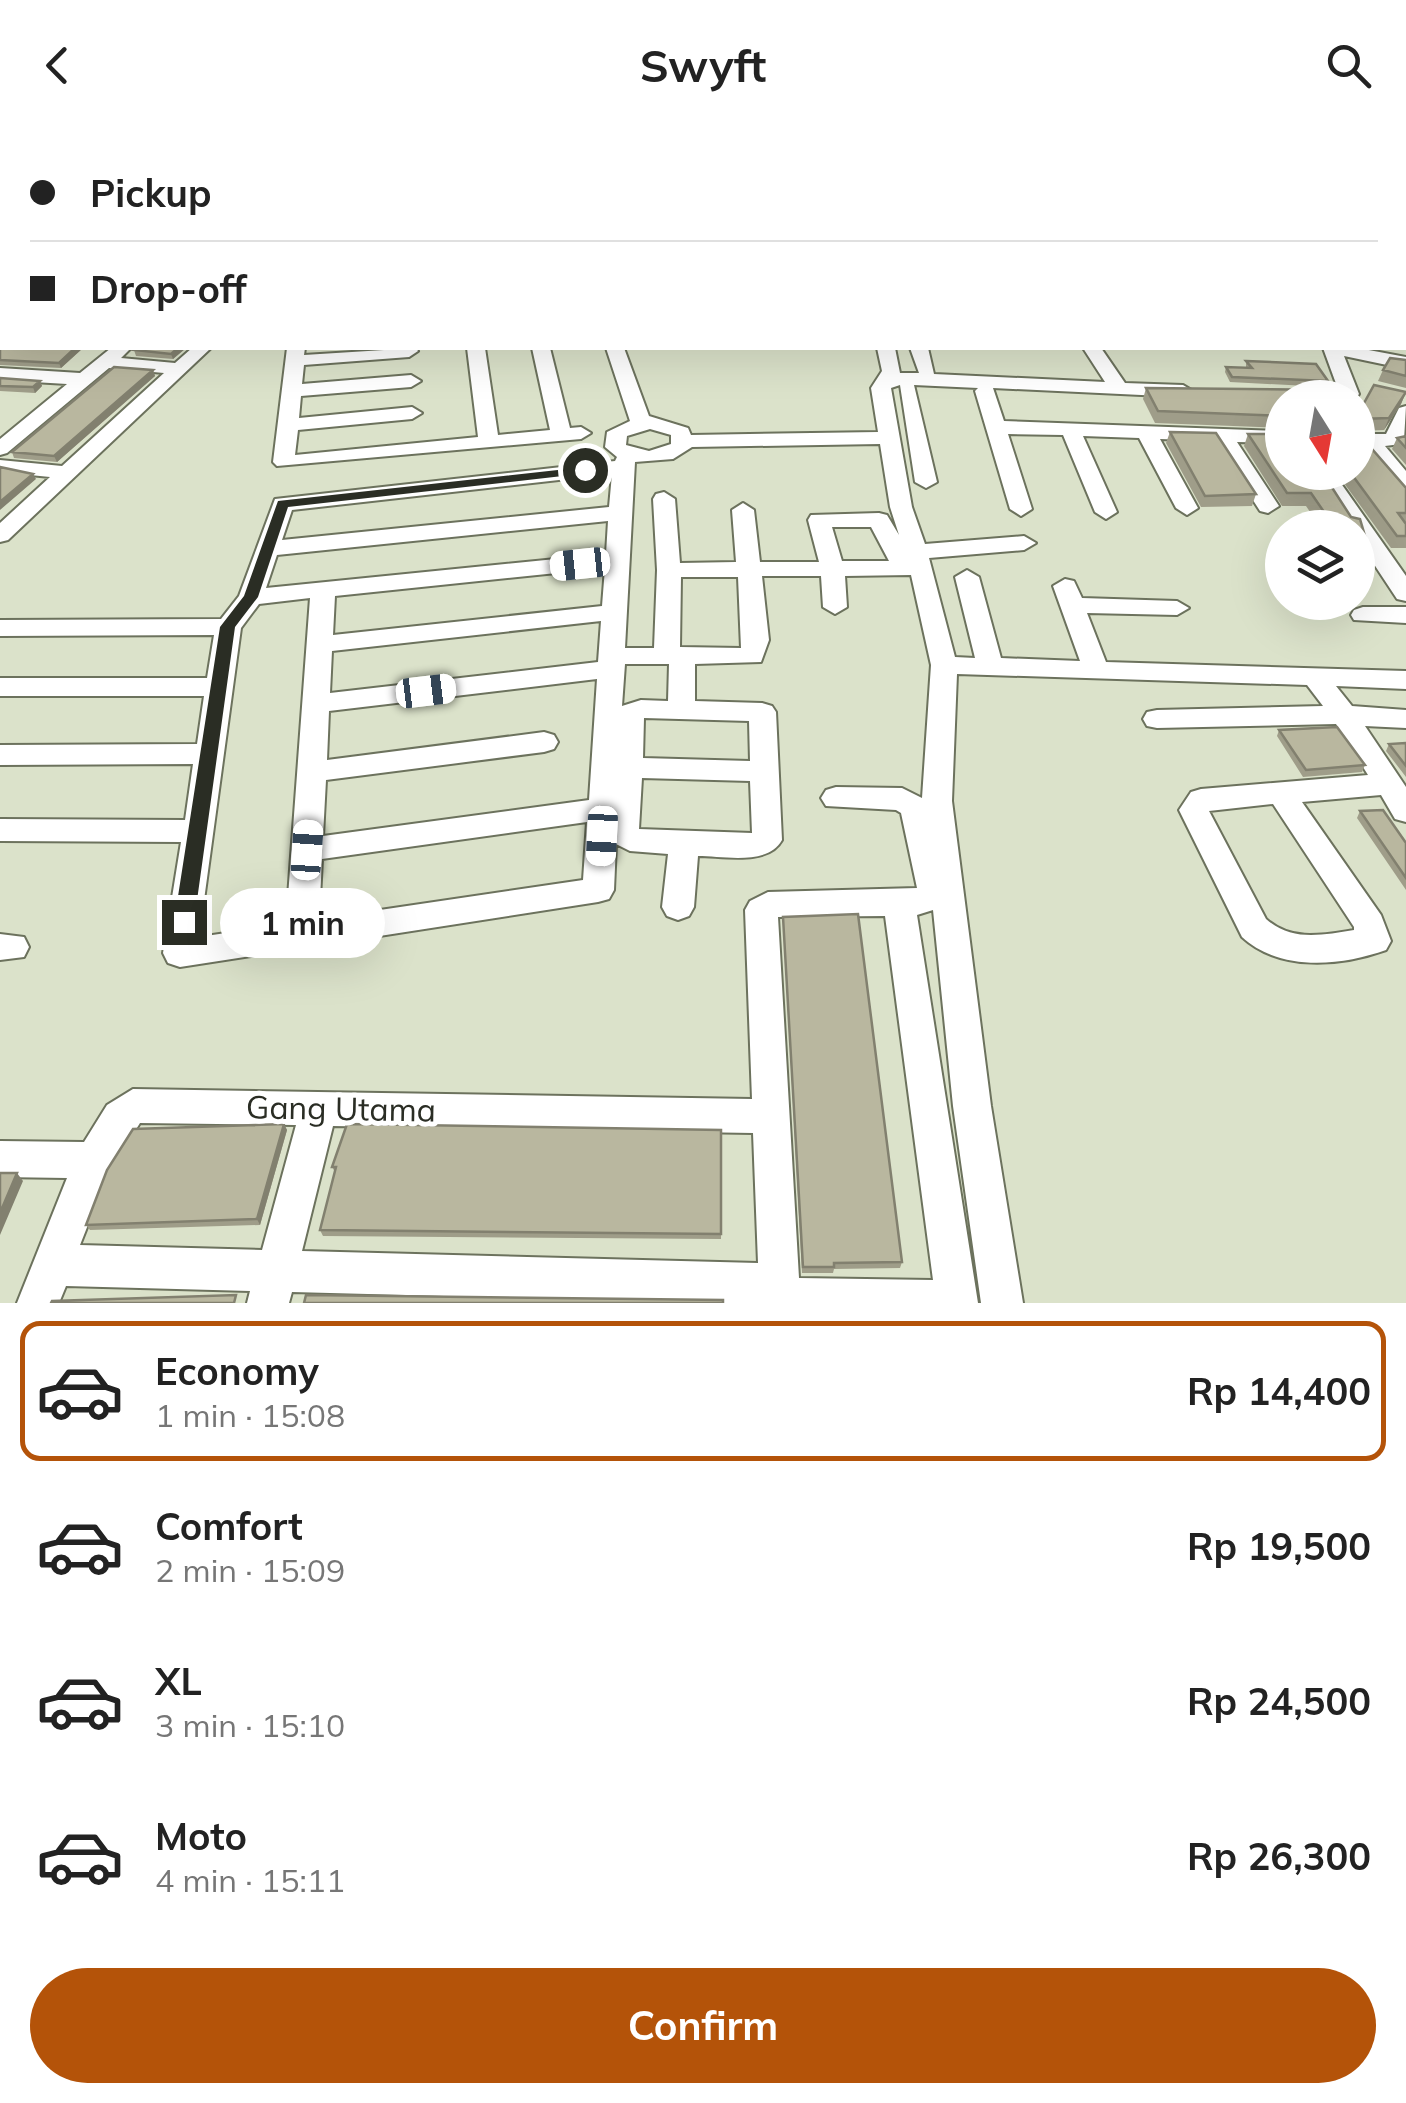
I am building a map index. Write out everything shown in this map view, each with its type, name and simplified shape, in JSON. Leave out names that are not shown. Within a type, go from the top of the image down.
[{"type":"street","points":[[0,449],[119,350]]},
{"type":"street","points":[[0,535],[200,350]]},
{"type":"street","points":[[387,350],[301,354],[291,392],[284,462],[571,434],[542,350]]},
{"type":"street","points":[[409,350],[414,450]]},
{"type":"street","points":[[476,350],[489,442]]},
{"type":"street","points":[[616,350],[641,423]]},
{"type":"street","points":[[886,350],[891,382],[926,482]]},
{"type":"street","points":[[921,350],[928,372]]},
{"type":"street","points":[[1093,350],[1114,380]]},
{"type":"street","points":[[1340,350],[1346,380]]},
{"type":"street","points":[[1341,350],[1359,380]]},
{"type":"street","points":[[1349,350],[1406,363]]},
{"type":"street","points":[[104,362],[180,369]]},
{"type":"street","points":[[928,372],[1114,380],[1200,395],[984,391],[891,382],[928,372]]},
{"type":"street","points":[[0,374],[85,378]]},
{"type":"street","points":[[891,382],[1114,380]]},
{"type":"street","points":[[291,392],[410,381]]},
{"type":"street","points":[[891,382],[888,438],[914,563],[944,665],[937,801],[972,1106],[1002,1303]]},
{"type":"street","points":[[984,391],[1021,510]]},
{"type":"street","points":[[1375,440],[1394,440],[1406,412]]},
{"type":"street","points":[[288,425],[412,414]]},
{"type":"street","points":[[684,441],[676,428],[641,423],[623,428],[614,437],[615,447],[626,461],[614,612],[618,663],[598,890],[180,953],[228,627],[251,597],[282,504],[626,461],[659,457],[676,451],[684,441]]},
{"type":"street","points":[[996,426],[1265,436]]},
{"type":"street","points":[[1070,429],[1106,512]]},
{"type":"street","points":[[1146,432],[1187,508]]},
{"type":"street","points":[[1222,435],[1268,506]]},
{"type":"street","points":[[684,441],[888,438]]},
{"type":"street","points":[[1375,452],[1406,484]]},
{"type":"street","points":[[0,466],[70,473]]},
{"type":"street","points":[[1334,490],[1406,594]]},
{"type":"street","points":[[664,499],[674,655],[682,708]]},
{"type":"street","points":[[316,704],[674,655],[752,656],[756,640],[743,510]]},
{"type":"street","points":[[267,548],[620,513]]},
{"type":"street","points":[[835,608],[832,568],[818,515],[878,520],[914,563]]},
{"type":"street","points":[[669,570],[914,563],[1024,543]]},
{"type":"street","points":[[251,597],[617,560]]},
{"type":"street","points":[[967,577],[990,665]]},
{"type":"street","points":[[302,934],[323,590]]},
{"type":"street","points":[[1096,669],[1068,596],[1177,608]]},
{"type":"street","points":[[320,644],[614,612]]},
{"type":"street","points":[[1375,614],[1406,615]]},
{"type":"street","points":[[0,628],[228,627]]},
{"type":"street","points":[[944,665],[1406,680]]},
{"type":"street","points":[[1314,676],[1406,810]]},
{"type":"street","points":[[0,687],[218,687]]},
{"type":"street","points":[[682,708],[762,712],[768,832],[765,843],[684,844],[626,839],[632,711],[682,708]]},
{"type":"street","points":[[1157,719],[1344,715],[1406,719]]},
{"type":"street","points":[[312,772],[544,742]]},
{"type":"street","points":[[0,755],[208,754]]},
{"type":"street","points":[[628,768],[764,771]]},
{"type":"street","points":[[1281,794],[1369,924],[1374,942],[1284,949],[1265,941],[1254,928],[1194,810],[1201,800],[1388,784]]},
{"type":"street","points":[[777,1294],[761,910],[768,905],[916,904],[927,899],[933,890],[916,808],[902,799],[836,798]]},
{"type":"street","points":[[307,850],[603,809]]},
{"type":"street","points":[[0,830],[197,831]]},
{"type":"street","points":[[678,906],[684,844]]},
{"type":"street","points":[[54,1265],[272,1286],[780,1294],[788,1299],[957,1302],[899,903]]},
{"type":"street","name":"Gang Utama","points":[[38,1303],[94,1160],[117,1116],[134,1106],[770,1116]]},
{"type":"street","points":[[272,1286],[319,1108]]},
{"type":"street","points":[[0,1159],[94,1160]]},
{"type":"building","points":[[0,350],[73,350],[59,363],[0,360]]},
{"type":"building","points":[[134,350],[176,350],[171,354]]},
{"type":"building","points":[[1390,358],[1406,360],[1406,376],[1383,370]]},
{"type":"building","points":[[1246,361],[1316,364],[1327,380],[1232,377],[1226,367],[1252,368]]},
{"type":"building","points":[[114,367],[153,370],[54,456],[12,452]]},
{"type":"building","points":[[0,378],[40,381],[33,387],[0,386]]},
{"type":"building","points":[[1375,385],[1406,392],[1389,418],[1375,418]]},
{"type":"building","points":[[1146,388],[1265,389],[1265,415],[1158,411]]},
{"type":"building","points":[[1170,432],[1216,433],[1256,494],[1205,496]]},
{"type":"building","points":[[1248,434],[1265,434],[1265,460]]},
{"type":"building","points":[[1375,452],[1406,488],[1406,513],[1398,513],[1406,524],[1406,536],[1397,536],[1363,490],[1375,490]]},
{"type":"building","points":[[0,467],[33,474],[0,502]]},
{"type":"building","points":[[1285,490],[1334,490],[1346,510],[1323,510],[1311,493]]},
{"type":"building","points":[[1337,727],[1365,765],[1306,770],[1279,730]]},
{"type":"building","points":[[1406,743],[1406,766],[1389,744]]},
{"type":"building","points":[[1383,810],[1406,843],[1406,878],[1360,811]]},
{"type":"building","points":[[858,914],[902,1262],[803,1267],[783,917]]},
{"type":"building","points":[[284,1124],[257,1219],[86,1225],[107,1170],[133,1129]]},
{"type":"building","points":[[347,1124],[721,1130],[721,1234],[320,1230],[336,1167],[332,1167]]},
{"type":"building","points":[[0,1173],[17,1173],[0,1213]]},
{"type":"building","points":[[236,1295],[234,1303],[51,1303],[52,1301]]},
{"type":"building","points":[[306,1295],[723,1300],[723,1303],[304,1303]]},
{"type":"route","points":[[184,922],[228,627],[251,597],[282,504],[585,470]]}]
